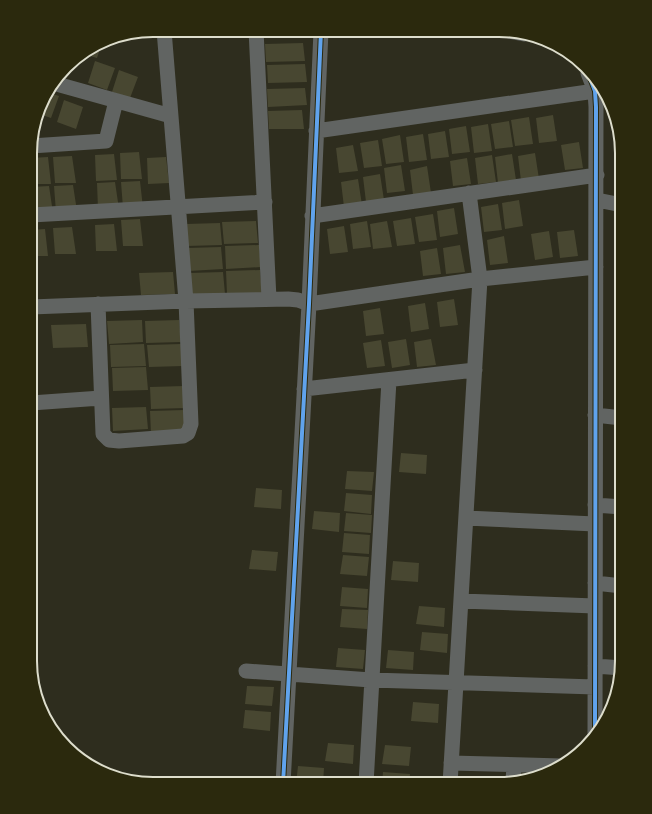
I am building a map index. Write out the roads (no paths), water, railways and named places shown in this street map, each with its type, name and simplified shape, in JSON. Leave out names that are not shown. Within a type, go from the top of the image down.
[{"type":"street","points":[[98,304],[103,434],[109,440],[183,436],[188,433],[191,424],[186,300],[165,37]]},
{"type":"street","points":[[256,37],[269,299]]},
{"type":"street","points":[[283,777],[309,304],[321,37]]},
{"type":"street","points":[[59,84],[171,116]]},
{"type":"street","points":[[592,84],[595,91],[597,175],[595,727]]},
{"type":"street","points":[[316,131],[595,91]]},
{"type":"street","points":[[37,146],[106,141],[116,101]]},
{"type":"street","points":[[312,216],[597,175]]},
{"type":"street","points":[[450,777],[480,279],[470,193]]},
{"type":"street","points":[[597,200],[615,204]]},
{"type":"street","points":[[37,215],[264,202]]},
{"type":"street","points":[[37,307],[186,300],[269,299],[298,300],[309,304],[480,279],[596,267]]},
{"type":"street","points":[[304,389],[475,370]]},
{"type":"street","points":[[366,777],[389,380]]},
{"type":"street","points":[[37,403],[101,398]]},
{"type":"street","points":[[595,415],[615,417]]},
{"type":"street","points":[[595,505],[615,506]]},
{"type":"street","points":[[466,518],[595,524]]},
{"type":"street","points":[[595,583],[615,585]]},
{"type":"street","points":[[461,601],[595,606]]},
{"type":"street","points":[[595,666],[615,667]]},
{"type":"street","points":[[246,671],[371,680],[595,687]]},
{"type":"street","points":[[451,763],[549,766]]},
{"type":"street","points":[[513,776],[514,765]]}]
